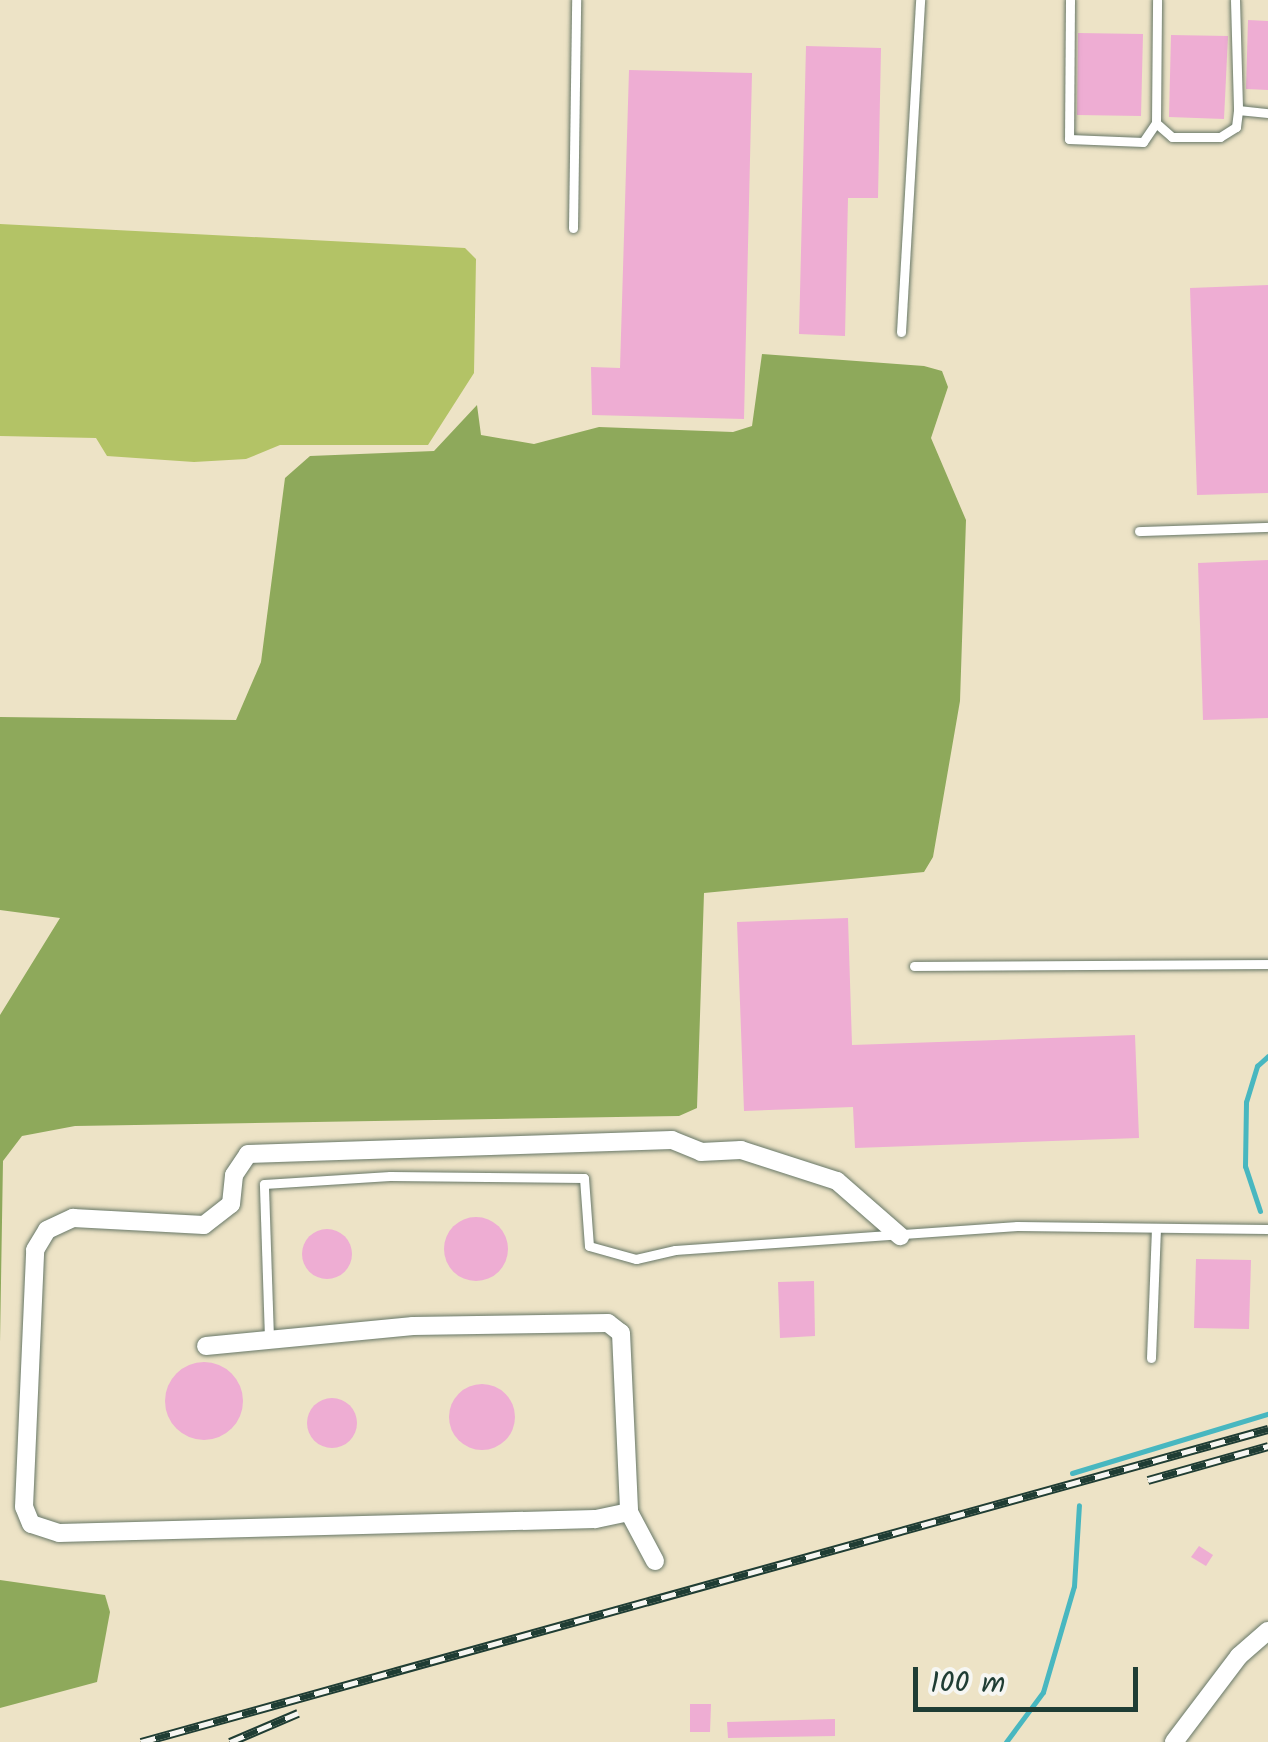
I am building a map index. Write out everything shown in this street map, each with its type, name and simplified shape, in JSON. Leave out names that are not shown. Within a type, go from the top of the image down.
[{"type":"street","points":[[629,1512],[595,1520],[59,1533],[32,1524],[24,1508],[36,1250],[47,1230],[73,1218],[204,1225],[231,1204],[234,1175],[248,1154],[652,1140],[701,1152],[741,1150],[837,1181],[900,1236]]},
{"type":"street","points":[[206,1346],[413,1326],[608,1323],[622,1333],[629,1512],[655,1561]]},
{"type":"street","points":[[1174,1742],[1238,1656],[1268,1632]]},
{"type":"lane","points":[[574,228],[576,0]]},
{"type":"lane","points":[[901,332],[920,0]]},
{"type":"lane","points":[[1070,0],[1069,139],[1143,142],[1156,122],[1157,0]]},
{"type":"lane","points":[[1156,122],[1172,138],[1220,137],[1236,128],[1234,0]]},
{"type":"lane","points":[[1238,110],[1268,112]]},
{"type":"lane","points":[[1139,531],[1268,527]]},
{"type":"lane","points":[[914,966],[1268,964]]},
{"type":"lane","points":[[269,1342],[264,1184],[390,1176],[584,1178],[589,1246],[636,1258],[675,1250],[1017,1226],[1268,1230]]},
{"type":"lane","points":[[1150,1358],[1156,1229]]},
{"type":"green space","points":[[0,224],[465,248],[476,259],[474,373],[428,445],[280,445],[246,459],[194,462],[107,456],[96,438],[0,436]]},
{"type":"green space","points":[[762,354],[924,366],[942,371],[948,387],[931,438],[966,520],[960,701],[933,857],[924,872],[704,893],[697,1108],[679,1116],[75,1126],[22,1136],[3,1161],[0,1343],[0,1015],[60,918],[0,910],[0,717],[236,720],[261,662],[285,478],[310,456],[434,451],[477,405],[481,435],[534,444],[599,427],[733,432],[752,426]]},
{"type":"green space","points":[[0,1580],[105,1595],[110,1612],[97,1682],[0,1708]]},
{"type":"building","points":[[1248,20],[1268,21],[1268,90],[1246,89]]},
{"type":"building","points":[[1078,33],[1143,34],[1141,116],[1077,115]]},
{"type":"building","points":[[1171,35],[1228,36],[1224,119],[1169,117]]},
{"type":"building","points":[[806,46],[881,48],[878,198],[848,198],[845,336],[799,334]]},
{"type":"building","points":[[629,70],[752,73],[744,419],[592,415],[591,367],[620,368]]},
{"type":"building","points":[[1268,285],[1268,493],[1197,495],[1190,288]]},
{"type":"building","points":[[1268,560],[1268,718],[1203,720],[1198,563]]},
{"type":"building","points":[[848,918],[852,1045],[1135,1035],[1139,1138],[855,1148],[853,1107],[744,1111],[737,922]]},
{"type":"building","points":[[476,1217],[499,1226],[508,1249],[499,1272],[476,1281],[453,1272],[444,1249],[453,1226]]},
{"type":"building","points":[[327,1229],[345,1236],[352,1254],[345,1272],[327,1279],[309,1272],[302,1254],[309,1236]]},
{"type":"building","points":[[1196,1259],[1251,1260],[1249,1329],[1194,1328]]},
{"type":"building","points":[[814,1281],[815,1336],[780,1338],[778,1282]]},
{"type":"building","points":[[204,1362],[219,1365],[231,1374],[240,1386],[240,1416],[231,1428],[219,1437],[204,1440],[189,1437],[177,1428],[168,1416],[165,1401],[168,1386],[177,1374],[189,1365]]},
{"type":"building","points":[[482,1384],[505,1394],[515,1417],[505,1440],[482,1450],[459,1440],[449,1417],[459,1394]]},
{"type":"building","points":[[332,1398],[350,1405],[357,1423],[350,1441],[332,1448],[314,1441],[307,1423],[314,1405]]},
{"type":"building","points":[[1199,1546],[1213,1555],[1206,1566],[1191,1557]]},
{"type":"building","points":[[690,1704],[711,1704],[710,1732],[690,1732]]},
{"type":"building","points":[[835,1719],[835,1736],[728,1738],[727,1722]]},
{"type":"waterway","points":[[1260,1211],[1245,1166],[1246,1102],[1257,1066],[1268,1056]]},
{"type":"waterway","points":[[1072,1473],[1268,1414]]},
{"type":"waterway","points":[[1006,1742],[1043,1692],[1074,1586],[1079,1505]]},
{"type":"railway","points":[[141,1742],[1268,1429]]},
{"type":"railway","points":[[1148,1480],[1268,1446]]},
{"type":"railway","points":[[230,1742],[298,1713]]}]
